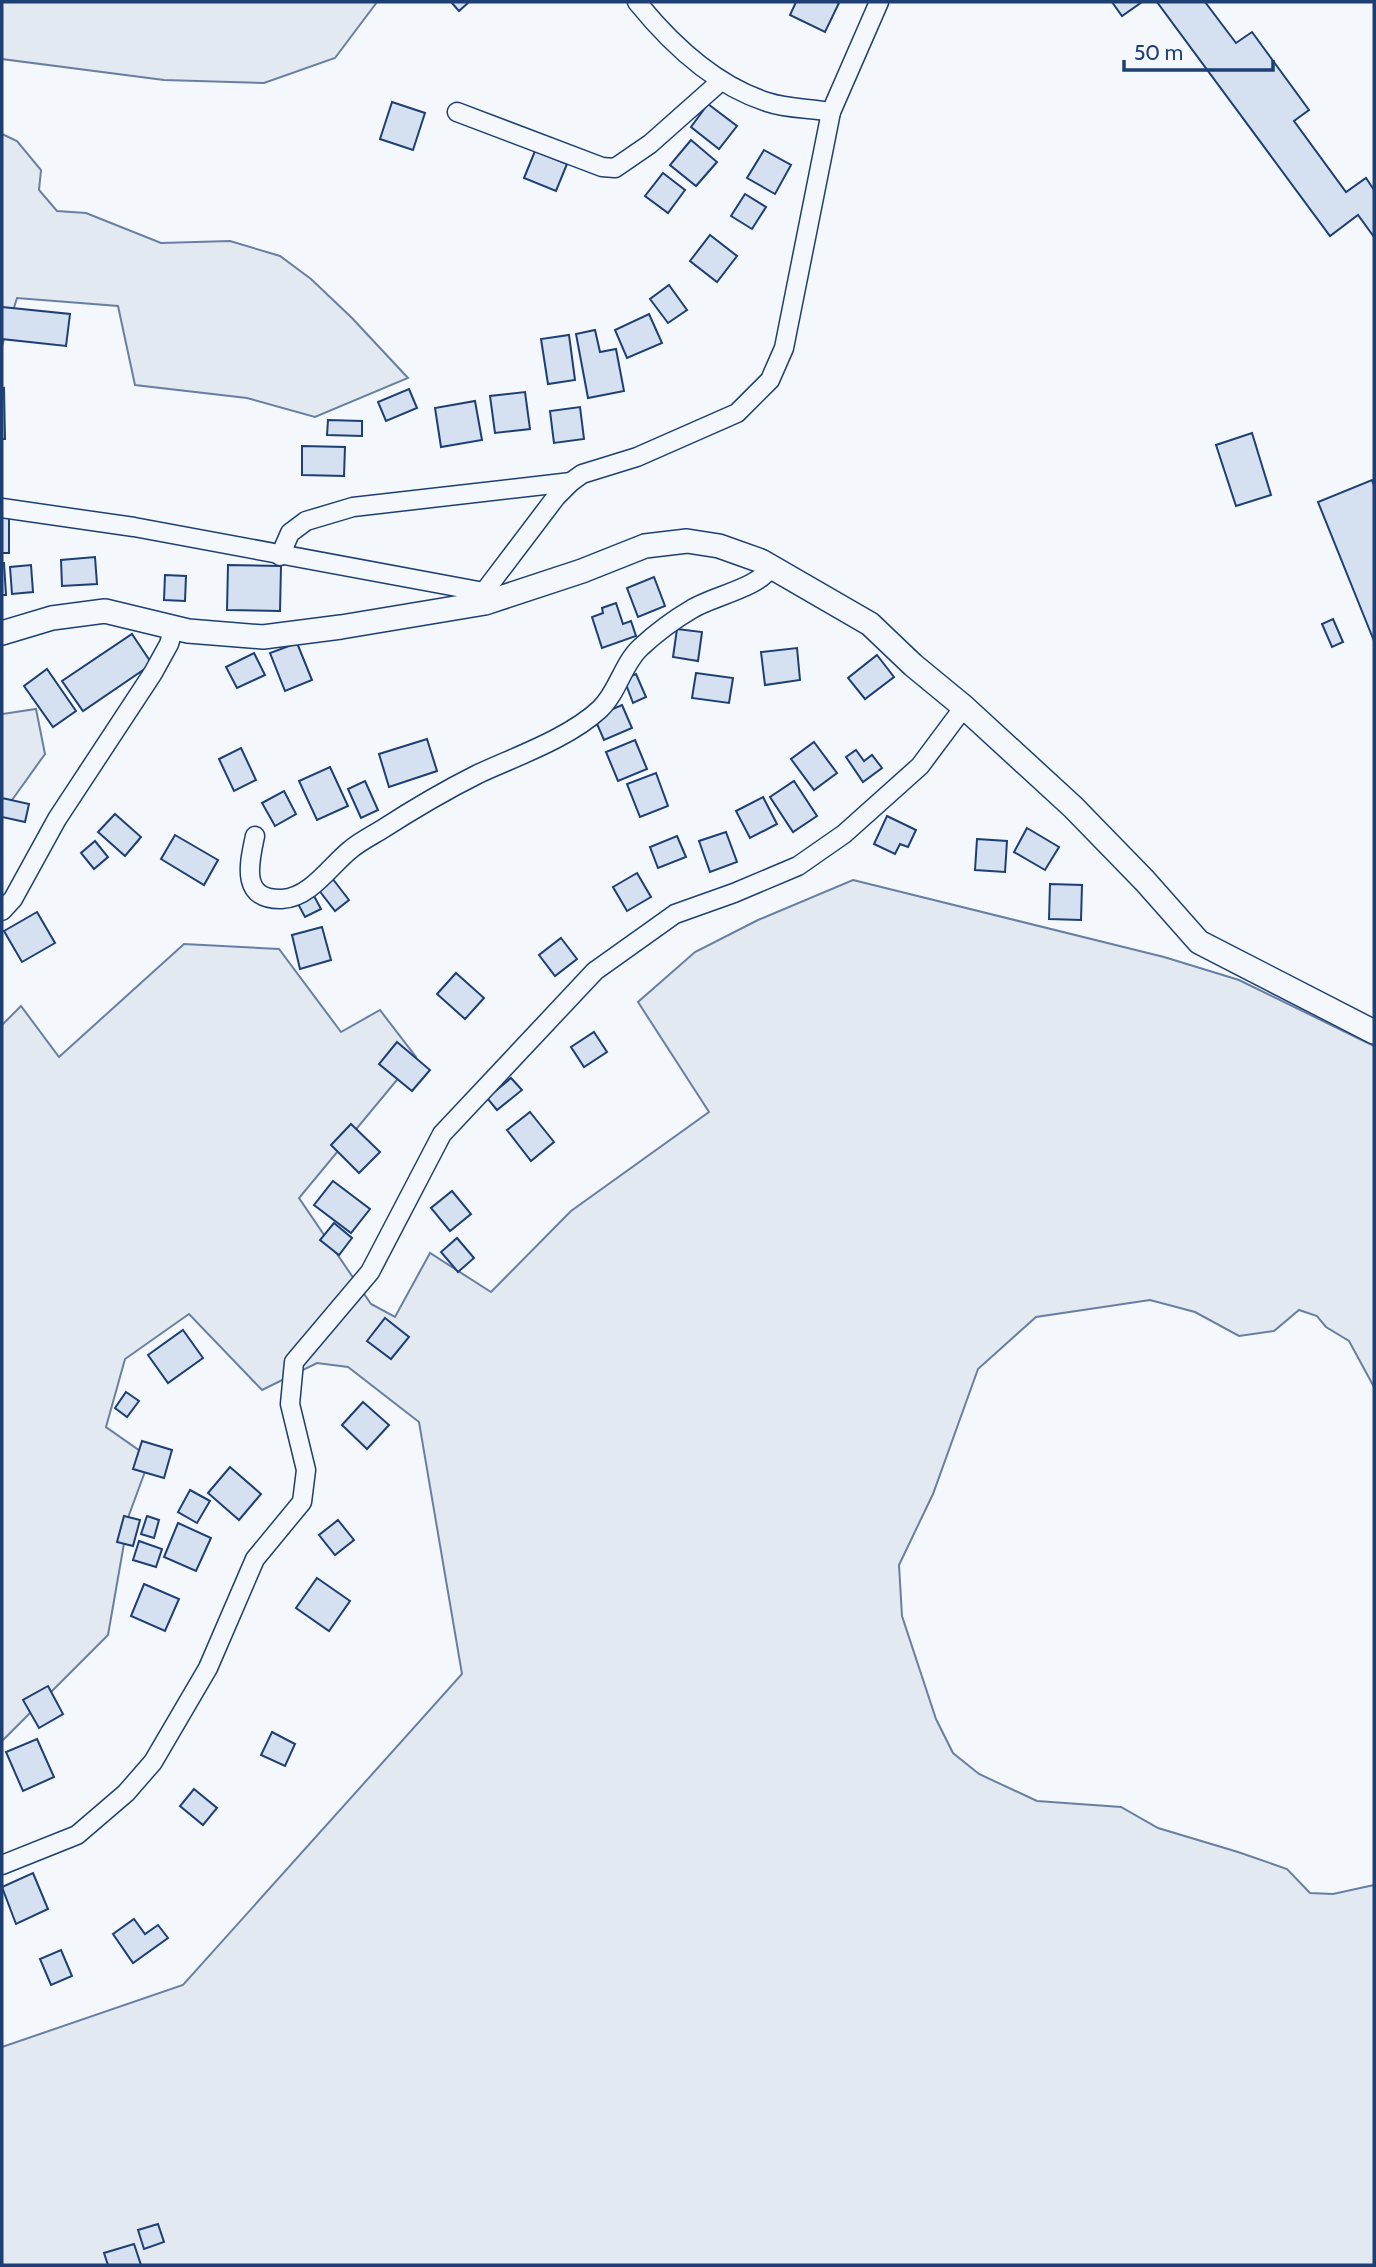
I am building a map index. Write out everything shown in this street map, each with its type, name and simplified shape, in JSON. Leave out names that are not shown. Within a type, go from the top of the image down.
[{"type":"street","points":[[637,2],[659,30],[721,81],[768,103],[831,112]]},
{"type":"street","points":[[484,598],[556,497],[570,482],[582,474],[637,457],[737,413],[770,380],[783,348],[831,112],[878,2]]},
{"type":"street","points":[[457,112],[603,167],[615,167],[650,144],[721,81]]},
{"type":"street","points":[[280,556],[290,533],[306,521],[353,507],[570,482]]},
{"type":"street","points":[[2,508],[134,527],[484,598]]},
{"type":"street","points":[[2,633],[52,618],[105,611],[188,631],[263,637],[341,627],[484,598],[582,571],[645,546],[687,541],[719,546],[771,567],[870,624],[1073,807],[1145,881],[1199,942],[1374,1032]]},
{"type":"street","points":[[255,836],[249,864],[249,880],[256,891],[284,899],[308,889],[350,850],[388,825],[477,775],[521,755],[581,722],[601,708],[639,648],[692,609],[755,581],[771,567]]},
{"type":"street","points":[[2,911],[13,900],[57,819],[153,673],[169,644],[174,627]]},
{"type":"street","points":[[2,1865],[77,1835],[126,1793],[153,1762],[208,1668],[255,1559],[302,1502],[306,1470],[290,1404],[294,1362],[370,1272],[442,1134],[595,971],[675,914],[798,866],[844,834],[920,766],[964,707]]},
{"type":"shaded area","points":[[2,2],[377,2],[335,58],[264,83],[164,80],[2,59]]},
{"type":"shaded area","points":[[2,134],[17,141],[41,170],[39,190],[57,211],[86,213],[161,243],[230,241],[280,256],[311,279],[352,318],[408,378],[315,417],[247,398],[135,385],[118,306],[17,298],[2,346]]},
{"type":"shaded area","points":[[36,709],[45,754],[2,814],[2,714]]},
{"type":"shaded area","points":[[853,880],[1164,957],[1239,980],[1374,1046],[1374,1387],[1349,1341],[1326,1327],[1317,1316],[1299,1310],[1274,1331],[1239,1336],[1195,1312],[1150,1300],[1036,1317],[978,1369],[933,1494],[899,1565],[902,1616],[936,1719],[953,1753],[979,1774],[1037,1801],[1121,1807],[1158,1828],[1287,1869],[1310,1893],[1333,1894],[1374,1885],[1374,2265],[2,2265],[2,2047],[183,1985],[462,1674],[419,1422],[348,1367],[317,1363],[262,1390],[189,1314],[125,1359],[106,1427],[150,1458],[129,1515],[108,1635],[2,1741],[2,1025],[21,1006],[59,1057],[184,944],[279,949],[341,1032],[380,1010],[416,1057],[299,1198],[371,1304],[395,1317],[430,1253],[491,1292],[571,1211],[709,1112],[638,1002],[695,952],[758,920]]},
{"type":"building","points":[[451,2],[469,2],[459,11]]},
{"type":"building","points":[[796,2],[839,3],[825,32],[790,15]]},
{"type":"building","points":[[1112,2],[1142,2],[1122,16]]},
{"type":"building","points":[[1157,2],[1205,2],[1236,43],[1252,32],[1309,110],[1294,121],[1346,192],[1366,178],[1374,190],[1374,237],[1358,215],[1330,236]]},
{"type":"building","points":[[392,102],[425,113],[413,150],[380,139]]},
{"type":"building","points":[[708,104],[737,126],[719,149],[691,127]]},
{"type":"building","points":[[691,140],[717,162],[696,186],[670,165]]},
{"type":"building","points":[[764,150],[791,165],[775,194],[747,178]]},
{"type":"building","points":[[535,151],[567,164],[556,191],[524,178]]},
{"type":"building","points":[[663,173],[685,190],[668,213],[645,196]]},
{"type":"building","points":[[745,194],[766,207],[752,229],[731,216]]},
{"type":"building","points":[[710,235],[737,256],[717,282],[690,261]]},
{"type":"building","points":[[669,285],[687,310],[668,323],[650,299]]},
{"type":"building","points":[[2,307],[70,314],[66,346],[2,339]]},
{"type":"building","points":[[649,314],[662,343],[627,358],[615,330]]},
{"type":"building","points":[[595,330],[600,352],[616,349],[624,391],[588,398],[576,334]]},
{"type":"building","points":[[569,335],[575,380],[548,384],[541,339]]},
{"type":"building","points":[[4,388],[5,439],[2,439],[2,389]]},
{"type":"building","points":[[409,389],[417,408],[386,421],[378,402]]},
{"type":"building","points":[[525,392],[530,429],[495,433],[490,396]]},
{"type":"building","points":[[475,401],[482,440],[441,447],[435,408]]},
{"type":"building","points":[[580,407],[584,439],[554,443],[550,411]]},
{"type":"building","points":[[328,420],[362,421],[362,436],[327,435]]},
{"type":"building","points":[[1252,433],[1271,495],[1236,506],[1216,445]]},
{"type":"building","points":[[302,446],[345,447],[344,476],[302,475]]},
{"type":"building","points":[[1372,480],[1374,486],[1374,641],[1318,502]]},
{"type":"building","points":[[2,518],[9,518],[9,553],[2,553]]},
{"type":"building","points":[[95,557],[97,584],[62,586],[61,560]]},
{"type":"building","points":[[4,563],[6,595],[2,595]]},
{"type":"building","points":[[31,565],[33,592],[12,594],[10,567]]},
{"type":"building","points":[[228,565],[281,566],[280,611],[227,610]]},
{"type":"building","points":[[165,575],[186,576],[185,601],[164,600]]},
{"type":"building","points":[[654,577],[665,606],[638,617],[627,588]]},
{"type":"building","points":[[616,603],[623,624],[631,621],[636,636],[602,648],[592,617],[603,613],[602,608]]},
{"type":"building","points":[[1333,619],[1343,642],[1332,647],[1322,624]]},
{"type":"building","points":[[677,629],[702,632],[698,661],[673,657]]},
{"type":"building","points":[[132,634],[152,664],[83,711],[62,681]]},
{"type":"building","points":[[297,643],[312,680],[285,691],[270,653]]},
{"type":"building","points":[[797,648],[800,680],[765,685],[761,652]]},
{"type":"building","points":[[254,653],[265,675],[237,688],[226,667]]},
{"type":"building","points":[[877,655],[894,677],[865,699],[848,678]]},
{"type":"building","points":[[47,669],[76,711],[53,727],[24,686]]},
{"type":"building","points":[[696,673],[733,678],[729,703],[692,698]]},
{"type":"building","points":[[636,674],[646,697],[633,703],[624,679]]},
{"type":"building","points":[[622,705],[632,728],[604,740],[594,717]]},
{"type":"building","points":[[427,739],[437,771],[389,787],[379,754]]},
{"type":"building","points":[[635,740],[647,769],[618,781],[606,752]]},
{"type":"building","points":[[814,742],[837,773],[814,790],[791,759]]},
{"type":"building","points":[[241,748],[256,780],[234,791],[219,759]]},
{"type":"building","points":[[856,750],[864,761],[872,755],[882,768],[863,782],[846,757]]},
{"type":"building","points":[[330,767],[348,806],[317,820],[299,781]]},
{"type":"building","points":[[656,773],[668,806],[640,817],[627,784]]},
{"type":"building","points":[[365,781],[378,810],[361,818],[348,789]]},
{"type":"building","points":[[794,781],[817,816],[793,832],[770,797]]},
{"type":"building","points":[[284,791],[296,814],[275,826],[262,803]]},
{"type":"building","points":[[763,797],[777,824],[750,838],[736,811]]},
{"type":"building","points":[[2,798],[29,804],[25,822],[2,817]]},
{"type":"building","points":[[115,814],[141,837],[125,856],[98,832]]},
{"type":"building","points":[[887,816],[916,830],[908,847],[900,844],[895,854],[874,844]]},
{"type":"building","points":[[1027,828],[1059,847],[1045,870],[1014,852]]},
{"type":"building","points":[[726,832],[737,862],[710,872],[699,841]]},
{"type":"building","points":[[175,835],[218,860],[204,885],[161,859]]},
{"type":"building","points":[[677,836],[686,857],[658,868],[650,847]]},
{"type":"building","points":[[977,839],[1007,841],[1005,872],[975,870]]},
{"type":"building","points":[[95,841],[108,857],[94,869],[81,853]]},
{"type":"building","points":[[637,873],[651,897],[627,911],[613,887]]},
{"type":"building","points":[[332,878],[349,900],[335,911],[318,889]]},
{"type":"building","points":[[1050,884],[1082,885],[1081,920],[1049,919]]},
{"type":"building","points":[[313,894],[321,909],[305,917],[297,902]]},
{"type":"building","points":[[37,912],[55,943],[22,962],[4,931]]},
{"type":"building","points":[[322,927],[331,960],[300,969],[292,935]]},
{"type":"building","points":[[561,938],[577,959],[555,976],[539,955]]},
{"type":"building","points":[[456,973],[484,998],[465,1019],[437,994]]},
{"type":"building","points":[[594,1032],[607,1052],[584,1067],[571,1047]]},
{"type":"building","points":[[397,1042],[430,1070],[412,1091],[379,1064]]},
{"type":"building","points":[[511,1078],[522,1090],[497,1110],[487,1098]]},
{"type":"building","points":[[530,1112],[554,1142],[531,1161],[507,1130]]},
{"type":"building","points":[[351,1124],[380,1152],[359,1173],[331,1145]]},
{"type":"building","points":[[333,1181],[370,1209],[351,1233],[314,1205]]},
{"type":"building","points":[[452,1191],[471,1214],[450,1231],[431,1208]]},
{"type":"building","points":[[334,1223],[352,1238],[339,1255],[320,1240]]},
{"type":"building","points":[[457,1238],[474,1258],[458,1272],[441,1252]]},
{"type":"building","points":[[385,1318],[409,1337],[391,1359],[367,1341]]},
{"type":"building","points":[[183,1330],[203,1358],[168,1383],[148,1355]]},
{"type":"building","points":[[126,1392],[139,1401],[127,1417],[115,1408]]},
{"type":"building","points":[[363,1402],[389,1425],[367,1449],[342,1425]]},
{"type":"building","points":[[142,1441],[172,1450],[164,1478],[133,1469]]},
{"type":"building","points":[[230,1467],[261,1494],[239,1520],[208,1493]]},
{"type":"building","points":[[190,1490],[210,1501],[197,1523],[178,1512]]},
{"type":"building","points":[[124,1516],[140,1520],[133,1546],[117,1542]]},
{"type":"building","points":[[147,1516],[159,1520],[154,1538],[141,1534]]},
{"type":"building","points":[[338,1520],[354,1540],[335,1555],[319,1535]]},
{"type":"building","points":[[178,1523],[211,1538],[196,1571],[164,1557]]},
{"type":"building","points":[[139,1541],[162,1549],[156,1567],[133,1560]]},
{"type":"building","points":[[317,1578],[350,1601],[329,1631],[296,1608]]},
{"type":"building","points":[[144,1584],[179,1599],[165,1631],[131,1616]]},
{"type":"building","points":[[48,1686],[63,1714],[39,1728],[23,1700]]},
{"type":"building","points":[[272,1732],[295,1744],[285,1766],[261,1755]]},
{"type":"building","points":[[37,1739],[54,1777],[23,1791],[6,1752]]},
{"type":"building","points":[[194,1789],[217,1808],[203,1825],[180,1806]]},
{"type":"building","points":[[33,1873],[48,1909],[16,1924],[2,1887]]},
{"type":"building","points":[[134,1919],[145,1934],[158,1925],[168,1938],[133,1963],[113,1934]]},
{"type":"building","points":[[61,1950],[72,1976],[51,1985],[40,1959]]},
{"type":"building","points":[[158,2224],[164,2242],[144,2249],[138,2230]]},
{"type":"building","points":[[134,2244],[141,2265],[108,2265],[104,2253]]}]
